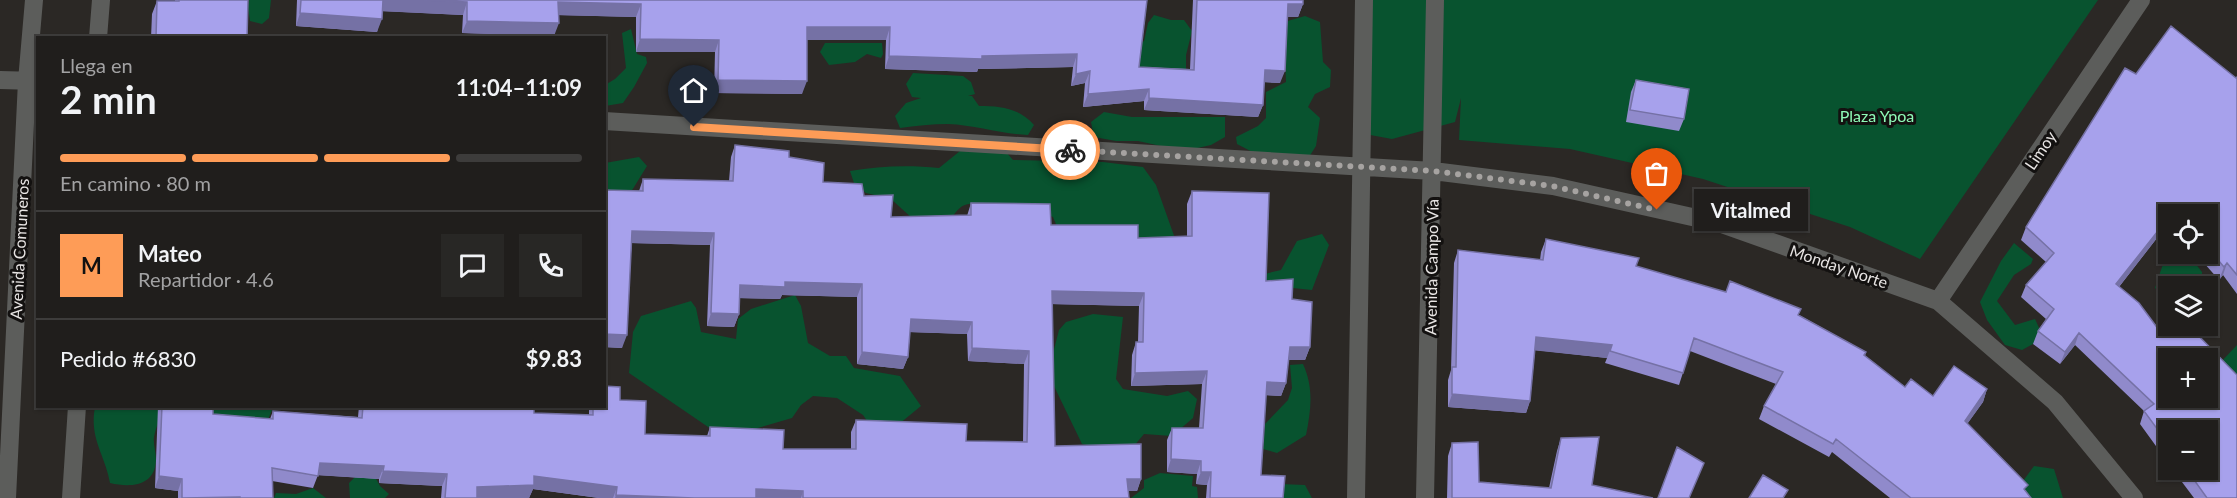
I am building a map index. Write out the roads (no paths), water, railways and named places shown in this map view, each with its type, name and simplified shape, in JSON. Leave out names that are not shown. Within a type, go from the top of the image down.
[{"type":"street","name":"Avenida Comuneros","points":[[8,498],[32,81],[34,0]]},
{"type":"street","points":[[98,36],[101,0]]},
{"type":"street","points":[[1356,498],[1364,0]]},
{"type":"street","name":"Avenida Campo Vía","points":[[1425,498],[1435,0]]},
{"type":"street","name":"Limoy","points":[[1938,301],[2141,0]]},
{"type":"street","points":[[0,80],[32,81]]},
{"type":"street","name":"Monday Norte","points":[[606,121],[1433,171],[1552,186],[1719,223],[1938,301],[2055,402],[2134,498]]},
{"type":"street","points":[[71,498],[76,408]]},
{"type":"place","name":"Vitalmed","points":[[1657,210]]},
{"type":"park label","name":"Plaza Ypoa","points":[[1877,115]]}]
